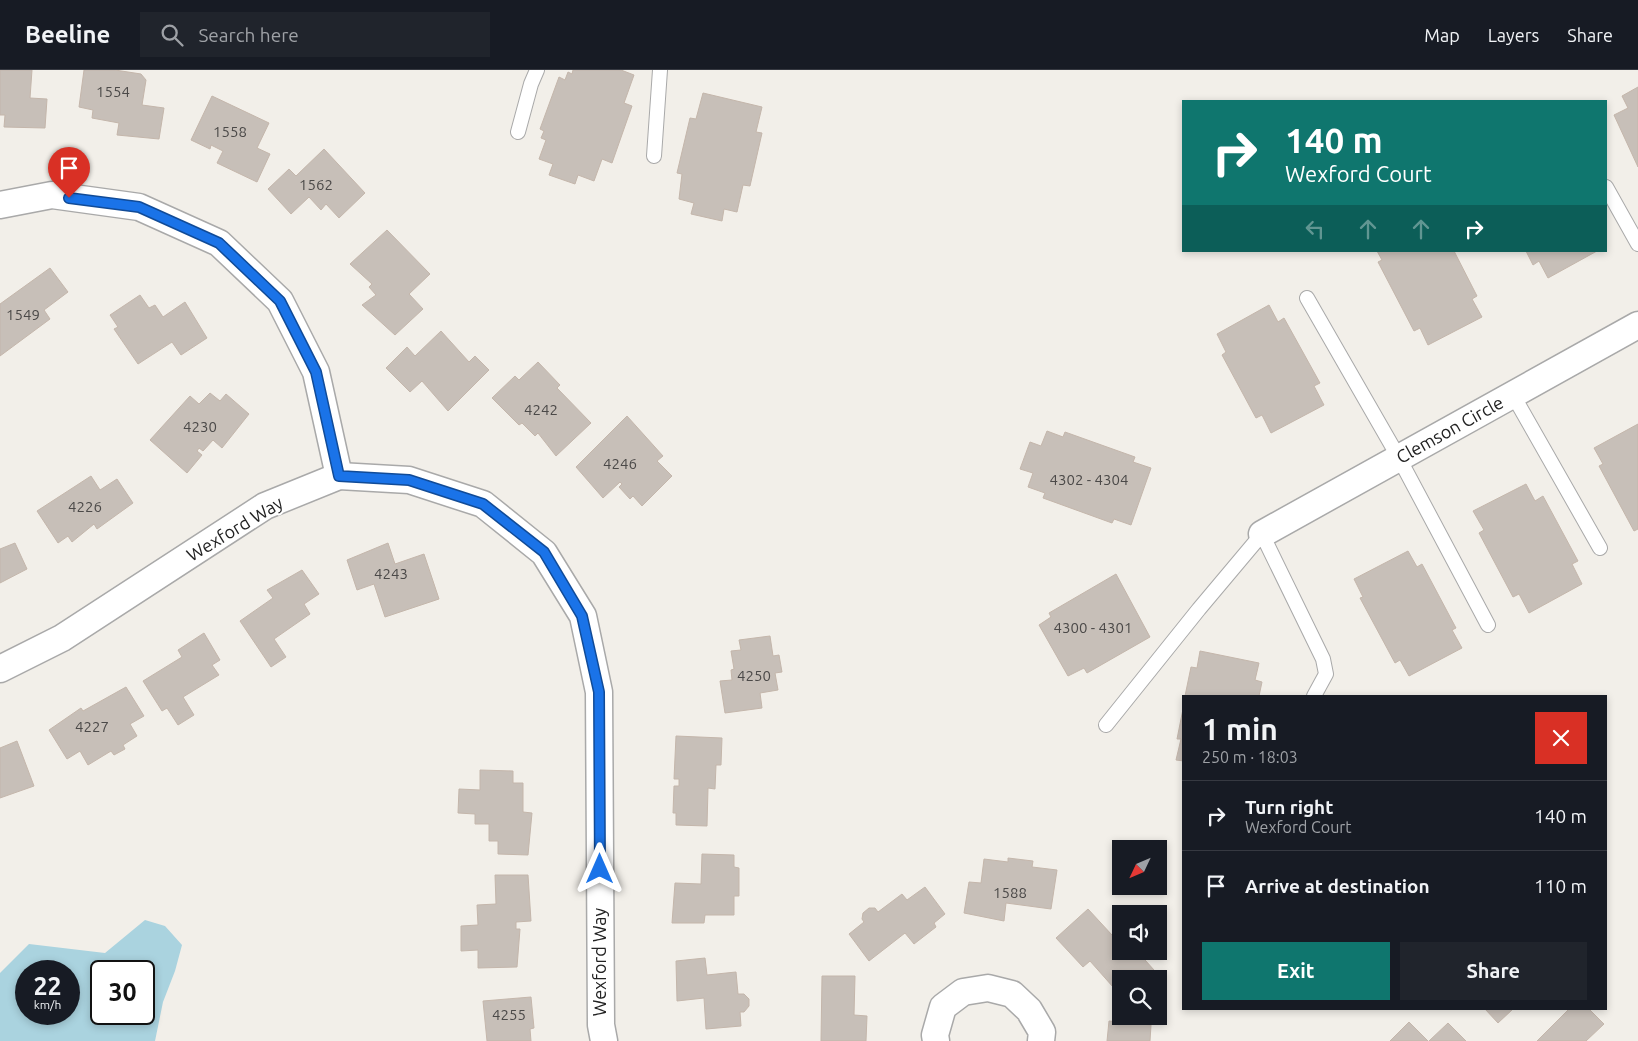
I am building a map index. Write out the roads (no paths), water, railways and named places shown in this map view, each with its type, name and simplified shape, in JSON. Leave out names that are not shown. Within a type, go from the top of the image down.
[{"type":"street","points":[[0,205],[52,195],[139,207],[219,243],[280,301],[316,372],[339,476]]},
{"type":"street","name":"Clemson Circle","points":[[1262,534],[1638,326]]},
{"type":"street","name":"Wexford Way","points":[[0,670],[62,638],[265,506],[339,476],[409,480],[483,504],[544,552],[582,616],[599,692],[600,1025],[604,1041]]},
{"type":"street","points":[[936,1041],[935,1035],[943,1007],[963,992],[988,988],[1012,994],[1029,1010],[1042,1032],[1041,1041]]},
{"type":"lane","points":[[518,132],[530,84],[537,70]]},
{"type":"lane","points":[[654,156],[660,70]]},
{"type":"lane","points":[[1607,189],[1638,244]]},
{"type":"lane","points":[[1307,298],[1399,458],[1488,625]]},
{"type":"lane","points":[[1514,395],[1600,548]]},
{"type":"lane","points":[[1106,725],[1198,609],[1262,534],[1323,659],[1326,674],[1315,695]]},
{"type":"water","points":[[145,920],[165,926],[182,945],[175,971],[163,1002],[155,1041],[0,1041],[0,973],[29,944],[105,953]]}]
